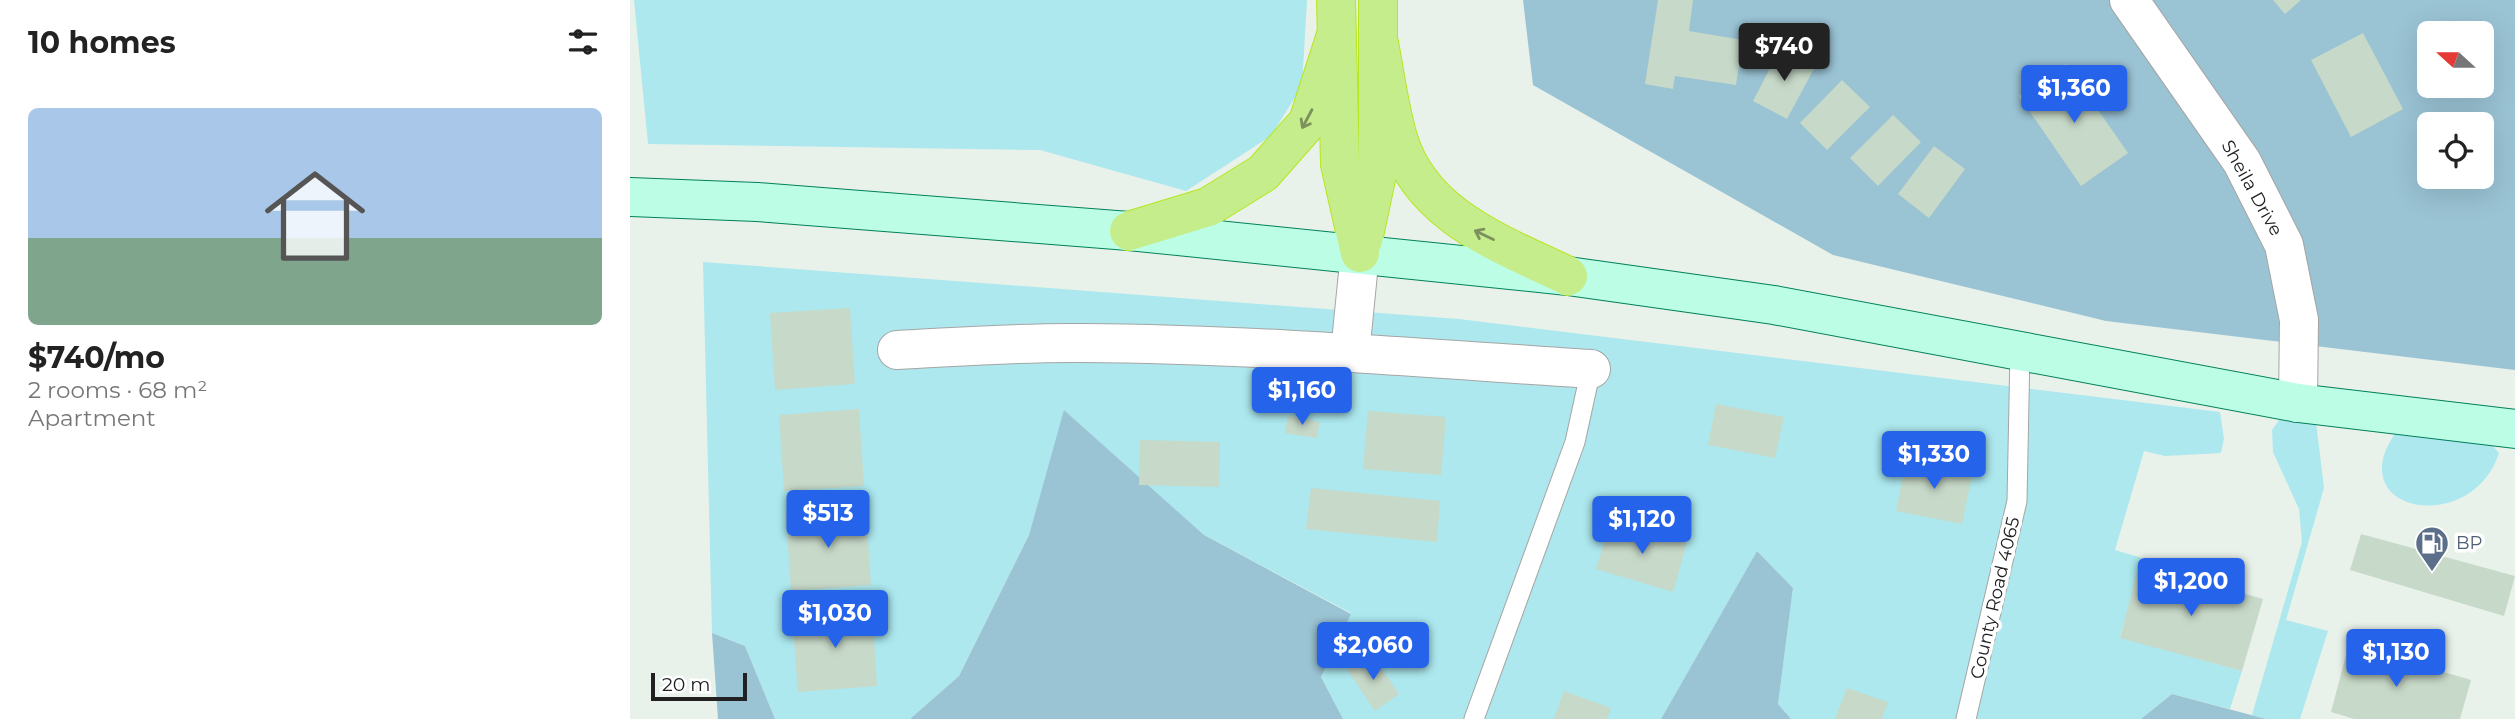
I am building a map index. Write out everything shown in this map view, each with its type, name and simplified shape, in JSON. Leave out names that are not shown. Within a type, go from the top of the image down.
[{"type":"highway","points":[[1360,253],[1378,169],[1378,0]]},
{"type":"highway","points":[[1336,16],[1340,164],[1360,253]]},
{"type":"highway","points":[[1129,231],[1208,207],[1263,173],[1308,122],[1336,16]]},
{"type":"highway","points":[[1379,43],[1399,140],[1418,182],[1466,227],[1567,276]]},
{"type":"main road","points":[[630,197],[757,202],[1129,231],[1567,276],[1747,300],[2298,402],[2515,429]]},
{"type":"street","name":"Sheila Drive","points":[[2129,0],[2242,162],[2284,246],[2300,320],[2298,402]]},
{"type":"street","points":[[1350,353],[1360,253]]},
{"type":"street","points":[[897,350],[1080,343],[1350,353],[1591,369]]},
{"type":"lane","name":"County Road 4065","points":[[1966,719],[2017,501],[2020,351]]},
{"type":"lane","points":[[1474,719],[1575,442],[1591,369]]},
{"type":"shaded area","points":[[634,0],[1307,0],[1302,86],[1271,136],[1186,191],[1040,150],[648,144]]},
{"type":"shaded area","points":[[1523,0],[2515,0],[2515,370],[2106,321],[1833,255],[1533,85]]},
{"type":"shaded area","points":[[703,262],[1459,319],[2220,412],[2224,439],[2221,453],[2165,456],[2144,451],[2115,550],[2142,558],[2120,637],[2242,671],[2230,709],[2172,694],[2141,719],[1791,719],[1778,704],[1793,588],[1757,551],[1661,719],[1343,719],[1321,677],[1351,613],[1204,535],[1065,411],[1029,535],[959,676],[910,719],[775,719],[745,646],[712,633]]},
{"type":"shaded area","points":[[1064,410],[1204,535],[1351,614],[1321,677],[1343,719],[910,719],[959,676],[1029,535]]},
{"type":"shaded area","points":[[2282,416],[2316,422],[2324,488],[2286,620],[2328,631],[2300,719],[2266,719],[2252,715],[2302,542],[2299,509],[2273,452],[2272,430]]},
{"type":"shaded area","points":[[2396,432],[2491,444],[2499,453],[2484,480],[2464,497],[2440,505],[2416,504],[2396,496],[2384,481],[2383,460]]},
{"type":"shaded area","points":[[1757,551],[1793,588],[1778,704],[1791,719],[1661,719]]},
{"type":"shaded area","points":[[712,633],[745,646],[775,719],[718,719]]},
{"type":"shaded area","points":[[2172,694],[2266,719],[2141,719]]},
{"type":"building","points":[[1658,0],[1693,0],[1689,31],[1743,40],[1736,85],[1675,76],[1673,89],[1645,84]]},
{"type":"building","points":[[2273,0],[2301,0],[2285,14]]},
{"type":"building","points":[[2363,33],[2403,109],[2351,137],[2311,60]]},
{"type":"building","points":[[1781,47],[1816,65],[1787,119],[1753,101]]},
{"type":"building","points":[[2066,64],[2128,153],[2081,186],[2019,96]]},
{"type":"building","points":[[1842,80],[1870,107],[1827,150],[1800,123]]},
{"type":"building","points":[[1893,115],[1921,142],[1878,186],[1850,158]]},
{"type":"building","points":[[1934,146],[1965,169],[1929,218],[1898,194]]},
{"type":"building","points":[[850,308],[855,384],[775,390],[770,313]]},
{"type":"building","points":[[1716,404],[1784,417],[1775,458],[1708,445]]},
{"type":"building","points":[[859,409],[864,486],[784,491],[779,415]]},
{"type":"building","points":[[1368,411],[1446,417],[1441,475],[1363,469]]},
{"type":"building","points":[[1288,416],[1320,422],[1317,438],[1285,433]]},
{"type":"building","points":[[1140,440],[1220,442],[1219,487],[1139,485]]},
{"type":"building","points":[[1907,457],[1973,471],[1962,524],[1896,511]]},
{"type":"building","points":[[1311,488],[1440,501],[1437,542],[1306,529]]},
{"type":"building","points":[[866,508],[871,585],[791,591],[786,514]]},
{"type":"building","points":[[1611,520],[1687,543],[1673,592],[1596,569]]},
{"type":"building","name":"BP","points":[[2361,534],[2515,576],[2504,616],[2350,570]]},
{"type":"building","points":[[2139,564],[2263,599],[2242,671],[2120,638]]},
{"type":"building","points":[[872,609],[877,686],[798,692],[792,615]]},
{"type":"building","points":[[2349,644],[2471,680],[2460,719],[2354,719],[2331,712]]},
{"type":"building","points":[[1371,653],[1399,694],[1375,711],[1347,669]]},
{"type":"building","points":[[1847,688],[1888,702],[1882,719],[1835,719]]},
{"type":"building","points":[[1564,691],[1611,708],[1607,719],[1554,719]]},
{"type":"place","name":"BP","points":[[2432,573]]}]
